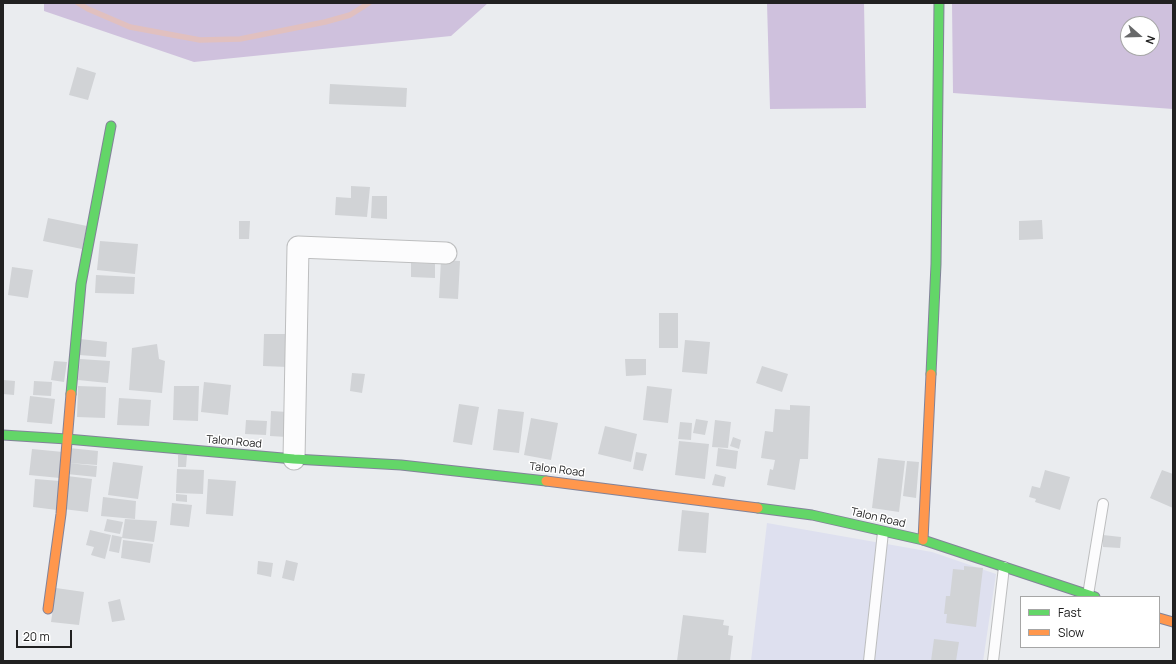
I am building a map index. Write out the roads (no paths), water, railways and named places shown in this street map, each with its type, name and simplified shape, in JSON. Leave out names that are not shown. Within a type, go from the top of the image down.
[{"type":"street","points":[[923,540],[936,264],[939,3]]},
{"type":"street","points":[[48,609],[61,514],[81,284],[111,126]]},
{"type":"street","points":[[294,459],[298,247],[446,253]]},
{"type":"street","name":"Talon Road","points":[[3,435],[67,439],[294,459],[401,465],[562,482],[812,515],[923,540],[1092,596]]},
{"type":"street","points":[[1160,618],[1173,622]]},
{"type":"lane","points":[[1092,596],[1103,504]]},
{"type":"lane","points":[[869,661],[883,532]]},
{"type":"lane","points":[[993,661],[1004,567]]},
{"type":"waterway","points":[[78,3],[88,9],[130,27],[200,40],[240,39],[325,22],[350,15],[369,3]]}]
